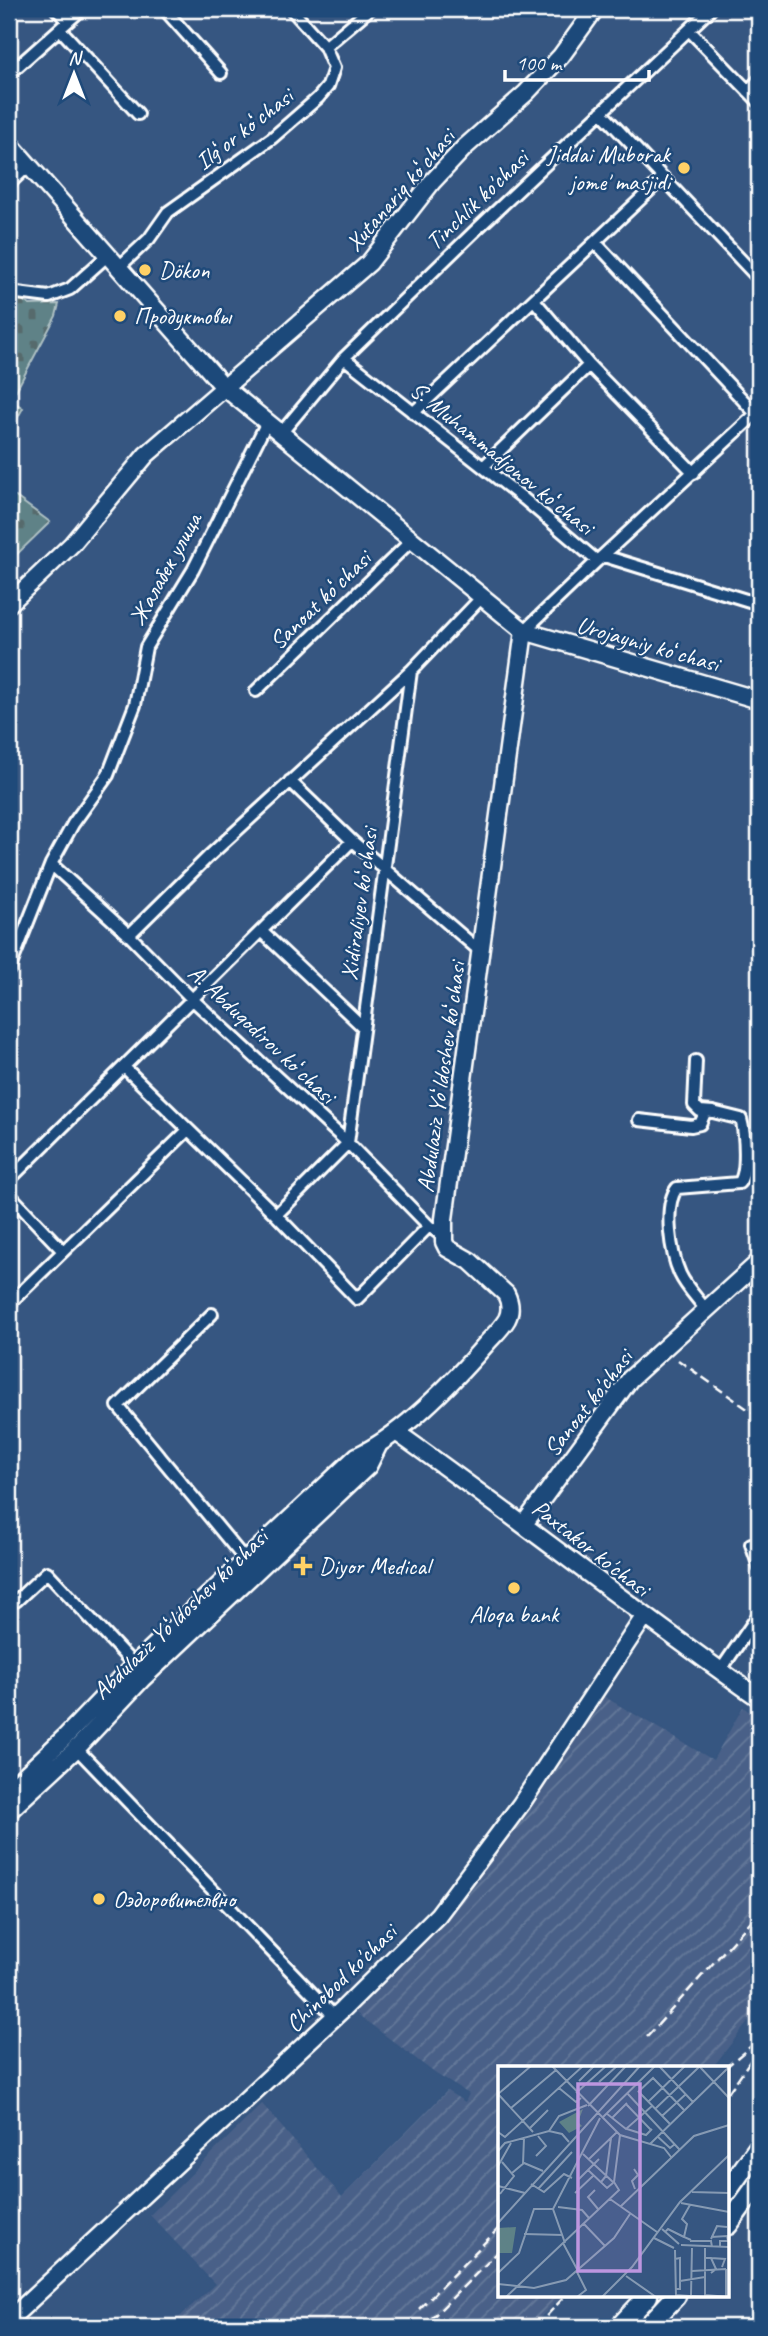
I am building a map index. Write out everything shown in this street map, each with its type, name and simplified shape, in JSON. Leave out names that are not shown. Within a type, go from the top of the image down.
[{"type":"main road","name":"Xutanariq koʻchasi","points":[[9,604],[72,544],[146,454],[369,263],[432,182],[561,56],[595,9]]},
{"type":"main road","points":[[9,143],[224,387],[524,631]]},
{"type":"main road","name":"Urоjayniy koʻchasi","points":[[524,631],[759,700]]},
{"type":"main road","name":"Abdulaziz Yoʻldoshev koʻchasi","points":[[9,1790],[71,1743],[142,1679],[230,1586],[246,1561],[357,1456],[378,1446],[396,1432],[467,1366],[505,1322],[510,1310],[506,1294],[470,1261],[447,1248],[444,1219],[524,631]]},
{"type":"main road","name":"Sanoat ko'chasi","points":[[524,1524],[631,1379],[759,1262]]},
{"type":"main road","name":"Paxtakor ko'chasi","points":[[396,1432],[524,1524],[644,1617],[759,1698]]},
{"type":"main road","name":"Abdulaziz Yoʻldoshev koʻchasi","points":[[9,1811],[71,1743],[134,1665],[368,1466],[378,1446]]},
{"type":"main road","name":"Chinobod ko'chasi","points":[[9,2320],[334,2016],[443,1910],[521,1804],[644,1617]]},
{"type":"main road","points":[[730,2187],[759,2146]]},
{"type":"main road","points":[[730,2222],[759,2182]]},
{"type":"main road","points":[[619,2327],[646,2298]]},
{"type":"main road","points":[[647,2327],[674,2298]]},
{"type":"street","points":[[56,9],[64,25],[138,114]]},
{"type":"street","points":[[9,74],[82,9]]},
{"type":"street","points":[[164,9],[221,73]]},
{"type":"street","points":[[291,9],[325,47],[370,9]]},
{"type":"street","name":"Tinchlik ko'chasi","points":[[282,432],[344,358],[711,9]]},
{"type":"street","points":[[689,30],[759,102]]},
{"type":"street","name":"Ilgʻor koʻchasi","points":[[113,262],[149,239],[169,212],[272,138],[318,98],[334,75],[334,68],[325,47]]},
{"type":"street","points":[[748,91],[759,80]]},
{"type":"street","points":[[601,112],[759,279]]},
{"type":"street","points":[[9,184],[28,166]]},
{"type":"street","points":[[413,413],[663,178]]},
{"type":"street","name":"S. Muhammadjonov koʻchasi","points":[[344,358],[600,559],[758,414],[596,242]]},
{"type":"street","points":[[9,292],[49,297],[70,289],[113,262]]},
{"type":"street","points":[[534,300],[589,365],[694,473]]},
{"type":"street","points":[[483,467],[589,365]]},
{"type":"street","name":"Жалабек улица","points":[[9,970],[51,864],[73,824],[108,775],[135,705],[146,647],[193,569],[267,422]]},
{"type":"street","name":"Sanoat koʻchasi","points":[[256,691],[413,539]]},
{"type":"street","points":[[524,631],[600,559],[759,604]]},
{"type":"street","points":[[129,935],[290,781],[411,671],[482,597]]},
{"type":"street","name":"Xidiraliyev koʻchasi","points":[[348,1143],[411,671]]},
{"type":"street","points":[[290,781],[384,870],[481,952]]},
{"type":"street","points":[[9,1180],[352,841]]},
{"type":"street","name":"A. Abduqodirov koʻchasi","points":[[51,864],[348,1143],[429,1226],[444,1237]]},
{"type":"street","points":[[261,931],[363,1027]]},
{"type":"street","points":[[696,1061],[694,1105],[705,1113],[713,1112],[741,1119],[745,1174],[739,1182],[733,1184],[677,1188],[673,1191],[669,1222],[673,1256],[681,1277],[706,1310]]},
{"type":"street","points":[[124,1067],[276,1215],[357,1299],[429,1226]]},
{"type":"street","points":[[639,1120],[691,1126],[699,1124],[705,1113]]},
{"type":"street","points":[[9,1304],[188,1130]]},
{"type":"street","points":[[276,1215],[348,1143]]},
{"type":"street","points":[[9,1194],[63,1251]]},
{"type":"street","points":[[212,1314],[118,1406],[246,1561]]},
{"type":"street","points":[[751,1544],[759,1567]]},
{"type":"street","points":[[9,1601],[16,1601],[47,1572],[134,1665]]},
{"type":"street","points":[[720,1671],[759,1614]]},
{"type":"street","points":[[71,1743],[334,2016]]},
{"type":"shaded area","points":[[603,1696],[713,1760],[743,1707],[759,1719],[759,2008],[714,2066],[498,2066],[498,2298],[561,2298],[530,2327],[169,2327],[215,2284],[150,2215],[262,2104],[342,2197],[447,2091],[465,2102],[469,2094],[436,2074],[352,2010],[449,1917]]},
{"type":"green space","points":[[9,297],[30,305],[59,304],[56,316],[11,400],[23,408],[9,433]]},
{"type":"green space","points":[[9,492],[50,522],[9,562]]},
{"type":"railway","points":[[678,1360],[759,1417]]},
{"type":"railway","points":[[647,2037],[759,1912]]},
{"type":"railway","points":[[727,2066],[757,2041]]},
{"type":"railway","points":[[730,2090],[759,2048]]},
{"type":"railway","points":[[419,2309],[498,2229]]},
{"type":"railway","points":[[430,2320],[498,2252]]},
{"type":"railway","points":[[536,2327],[563,2298]]},
{"type":"place","name":"Jiddai Muborak jome' masjidi","points":[[684,168]]},
{"type":"place","name":"Dökon","points":[[145,270]]},
{"type":"place","name":"Продуктовы","points":[[120,316]]},
{"type":"place","name":"Diyor Medical","points":[[303,1566]]},
{"type":"place","name":"Aloqa bank","points":[[514,1588]]},
{"type":"place","name":"Оэдоровителвно","points":[[99,1899]]}]
